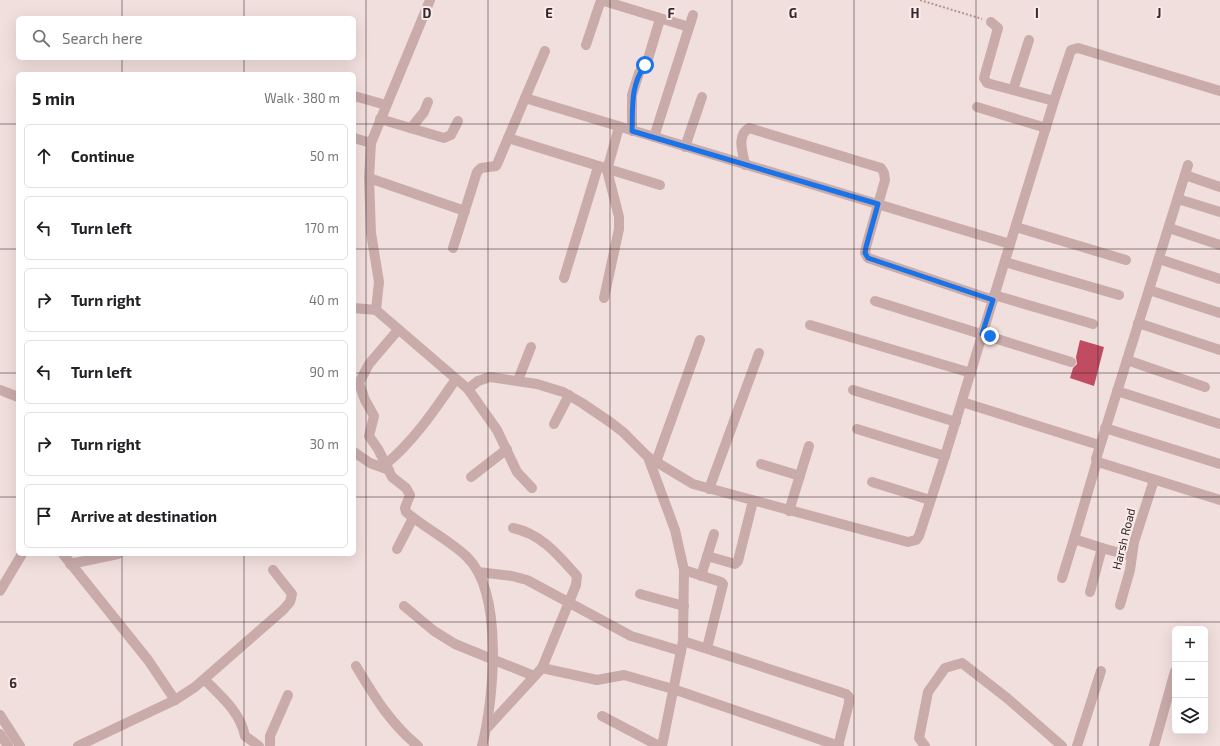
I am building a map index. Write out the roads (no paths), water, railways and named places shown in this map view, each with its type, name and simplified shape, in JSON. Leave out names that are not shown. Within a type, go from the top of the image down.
[{"type":"street","points":[[376,310],[379,282],[371,233],[369,178],[371,143],[430,0]]},
{"type":"street","points":[[586,44],[600,3],[604,1],[689,27]]},
{"type":"street","points":[[654,138],[693,15]]},
{"type":"street","points":[[632,131],[632,95],[639,73],[648,59],[660,19]]},
{"type":"street","points":[[991,22],[998,28],[984,78],[987,83],[1054,101]]},
{"type":"street","points":[[1013,90],[1029,40]]},
{"type":"street","points":[[468,389],[478,381],[490,377],[537,384],[569,395],[624,432],[652,460],[682,479],[789,511],[912,542],[919,536],[956,422],[1069,54],[1074,48],[1163,72],[1220,91]]},
{"type":"street","points":[[454,248],[478,169],[496,166],[545,51]]},
{"type":"street","points":[[356,97],[386,105]]},
{"type":"street","points":[[685,147],[702,97]]},
{"type":"street","points":[[525,98],[1010,244]]},
{"type":"street","points":[[410,128],[424,112],[428,102]]},
{"type":"street","points":[[977,107],[1046,128]]},
{"type":"street","points":[[380,119],[444,138],[450,135],[458,121]]},
{"type":"street","points":[[564,278],[602,169],[619,127]]},
{"type":"street","points":[[745,165],[741,137],[743,132],[749,128],[881,168],[884,173],[885,180],[866,247],[865,253],[868,258],[994,298],[1093,324]]},
{"type":"street","points":[[508,138],[602,169],[660,185]]},
{"type":"street","points":[[356,139],[371,143]]},
{"type":"street","points":[[1062,578],[1097,461],[1096,457],[1104,428],[1188,165]]},
{"type":"street","points":[[602,169],[619,217],[619,229],[604,298]]},
{"type":"street","points":[[1185,175],[1220,187]]},
{"type":"street","points":[[369,178],[465,211]]},
{"type":"street","points":[[1178,199],[1220,212]]},
{"type":"street","points":[[1016,227],[1126,260]]},
{"type":"street","points":[[1169,228],[1220,245]]},
{"type":"street","points":[[1159,259],[1220,279]]},
{"type":"street","points":[[1005,262],[1120,295]]},
{"type":"street","points":[[1149,290],[1220,313]]},
{"type":"street","points":[[875,302],[1071,362]]},
{"type":"street","points":[[356,308],[376,310],[468,389],[497,430],[517,472],[532,488]]},
{"type":"street","points":[[1138,323],[1220,350]]},
{"type":"street","points":[[810,325],[971,373]]},
{"type":"street","points":[[398,330],[369,364],[357,385],[374,416],[369,436],[378,449],[392,477],[406,488],[410,495],[405,508],[406,512],[468,558],[478,572],[487,592],[490,605],[493,659],[486,728],[482,746]]},
{"type":"street","points":[[662,746],[683,641],[684,570],[675,530],[652,460],[700,340]]},
{"type":"street","points":[[518,380],[531,347]]},
{"type":"street","points":[[709,488],[759,353]]},
{"type":"street","points":[[1126,360],[1205,387]]},
{"type":"street","points":[[387,467],[418,432],[456,379]]},
{"type":"street","points":[[0,390],[16,396]]},
{"type":"street","points":[[853,390],[956,422]]},
{"type":"street","points":[[1117,391],[1220,424]]},
{"type":"street","points":[[554,424],[569,395]]},
{"type":"street","points":[[962,402],[1100,444]]},
{"type":"street","points":[[1104,428],[1220,464]]},
{"type":"street","points":[[857,429],[945,456]]},
{"type":"street","points":[[789,511],[809,446]]},
{"type":"street","points":[[471,477],[507,449]]},
{"type":"street","points":[[356,453],[370,463],[387,467]]},
{"type":"street","points":[[1097,461],[1220,500]]},
{"type":"street","points":[[761,464],[800,476]]},
{"type":"street","name":"Harsh Road","points":[[1120,605],[1130,570],[1131,556],[1154,480]]},
{"type":"street","points":[[872,482],[930,500]]},
{"type":"street","points":[[707,556],[735,564],[738,561],[753,501]]},
{"type":"street","points":[[396,549],[413,518]]},
{"type":"street","points":[[486,728],[542,668],[576,585],[578,576],[548,545],[514,528]]},
{"type":"street","points":[[701,576],[714,534]]},
{"type":"street","points":[[1074,539],[1131,556]]},
{"type":"street","points":[[1090,592],[1102,548]]},
{"type":"street","points":[[0,591],[21,556]]},
{"type":"street","points":[[64,556],[148,660],[175,700]]},
{"type":"street","points":[[70,564],[108,556]]},
{"type":"street","points":[[78,746],[175,700],[205,680],[283,610],[290,602],[292,594],[291,590],[273,570]]},
{"type":"street","points":[[684,570],[721,582],[724,586],[706,648]]},
{"type":"street","points":[[478,572],[520,577],[630,636],[681,651]]},
{"type":"street","points":[[640,594],[684,606]]},
{"type":"street","points":[[404,606],[445,639],[534,676]]},
{"type":"street","points":[[542,668],[597,680],[624,676],[673,690],[838,746],[849,703],[849,697],[846,694],[683,641]]},
{"type":"street","points":[[925,746],[919,738],[928,692],[945,668],[962,663],[1007,698],[1062,746]]},
{"type":"street","points":[[356,666],[401,732],[418,746]]},
{"type":"street","points":[[1077,746],[1101,671]]},
{"type":"street","points":[[205,680],[231,706],[242,724],[245,736],[259,746]]},
{"type":"street","points":[[1154,746],[1172,682]]},
{"type":"street","points":[[270,746],[270,736],[288,696]]},
{"type":"street","points":[[602,716],[659,746]]},
{"type":"street","points":[[1,718],[20,746]]},
{"type":"street","points":[[0,734],[8,746]]}]
